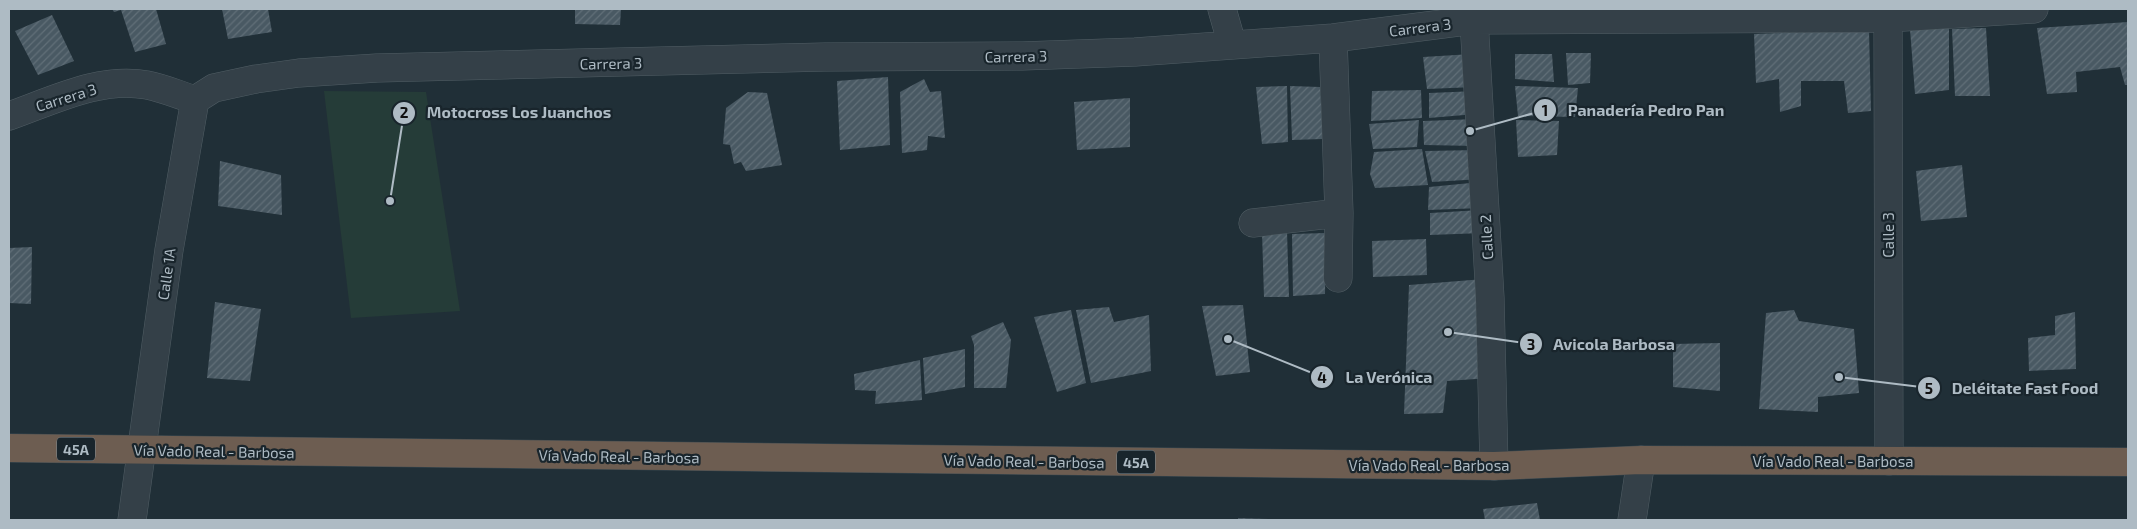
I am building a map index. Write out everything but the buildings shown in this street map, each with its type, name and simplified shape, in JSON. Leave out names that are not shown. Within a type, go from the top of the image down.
[{"type":"highway","name":"Vía Vado Real - Barbosa","points":[[9,448],[1494,466],[1641,460],[2128,462]]},
{"type":"street","points":[[1222,9],[1232,44]]},
{"type":"street","name":"Carrera 3","points":[[9,116],[74,92],[126,83],[147,85],[195,100],[214,88],[256,79],[299,73],[377,68],[825,57],[1032,56],[1135,52],[1333,38],[1475,14],[1888,13],[2034,9]]},
{"type":"street","name":"Calle 3","points":[[1888,13],[1889,461]]},
{"type":"street","name":"Calle 2","points":[[1475,14],[1490,298],[1494,466]]},
{"type":"street","points":[[1333,38],[1339,212],[1338,278]]},
{"type":"street","name":"Calle 1A","points":[[132,520],[169,250],[195,100]]},
{"type":"street","points":[[1253,223],[1339,212]]},
{"type":"street","points":[[1632,520],[1641,460]]},
{"type":"green space","points":[[324,91],[426,92],[460,311],[351,318]]},
{"type":"place","name":"Panadería Pedro Pan","points":[[1470,131]]},
{"type":"place","name":"Motocross Los Juanchos","points":[[390,201]]},
{"type":"place","name":"Avicola Barbosa","points":[[1448,332]]},
{"type":"place","name":"La Verónica","points":[[1228,339]]},
{"type":"place","name":"Deléitate Fast Food","points":[[1839,377]]}]
